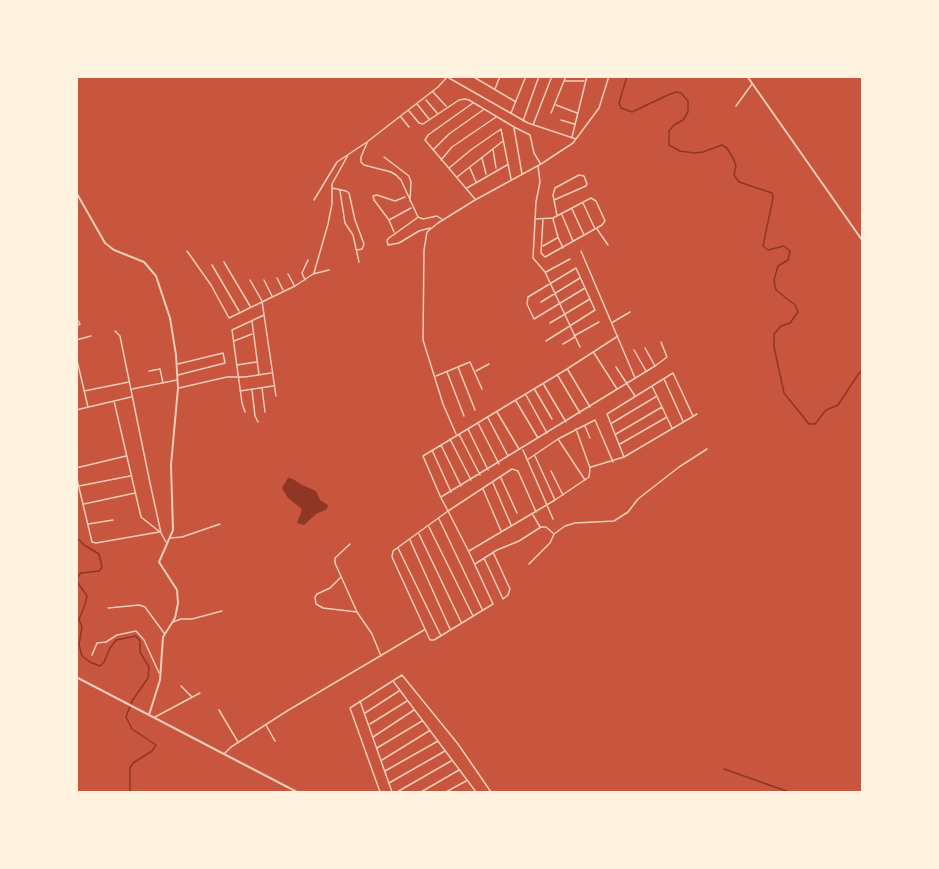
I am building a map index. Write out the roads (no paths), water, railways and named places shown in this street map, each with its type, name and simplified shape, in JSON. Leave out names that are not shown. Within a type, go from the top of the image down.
[{"type":"street","points":[[472,76],[516,102]]},
{"type":"street","points":[[483,83],[485,76]]},
{"type":"street","points":[[495,90],[500,76]]},
{"type":"street","points":[[511,114],[526,76]]},
{"type":"street","points":[[523,121],[539,76]]},
{"type":"street","points":[[533,125],[552,76]]},
{"type":"street","points":[[551,113],[566,76]]},
{"type":"street","points":[[572,137],[587,76]]},
{"type":"street","points":[[418,217],[394,233],[387,240],[389,245],[399,243],[419,231],[430,228],[540,164],[577,139],[599,108],[609,76]]},
{"type":"street","points":[[747,76],[862,240]]},
{"type":"street","points":[[314,201],[334,165],[368,142],[447,77],[523,121],[577,139]]},
{"type":"street","points":[[564,81],[586,81]]},
{"type":"street","points":[[736,106],[752,84]]},
{"type":"street","points":[[432,91],[447,107]]},
{"type":"street","points":[[408,110],[420,124],[465,99],[530,135],[534,153],[540,164],[533,258],[545,272],[580,347]]},
{"type":"street","points":[[426,100],[438,113]]},
{"type":"street","points":[[473,103],[424,140],[475,200]]},
{"type":"street","points":[[416,104],[430,119]]},
{"type":"street","points":[[555,105],[578,113]]},
{"type":"street","points":[[432,150],[449,134],[484,110]]},
{"type":"street","points":[[400,116],[409,128]]},
{"type":"street","points":[[441,161],[452,147],[496,117]]},
{"type":"street","points":[[561,120],[575,125]]},
{"type":"street","points":[[514,127],[522,174]]},
{"type":"street","points":[[448,168],[501,129],[512,180]]},
{"type":"street","points":[[456,178],[503,141]]},
{"type":"street","points":[[368,142],[361,162],[368,167],[391,171],[396,175],[401,180],[418,217],[423,219],[437,216],[443,220]]},
{"type":"street","points":[[493,148],[496,170]]},
{"type":"street","points":[[313,274],[328,224],[332,204],[331,188],[348,155]]},
{"type":"street","points":[[384,157],[410,176],[410,202]]},
{"type":"street","points":[[482,157],[487,176]]},
{"type":"street","points":[[466,188],[507,165]]},
{"type":"street","points":[[469,167],[476,182]]},
{"type":"street","points":[[554,200],[584,187],[587,184],[584,177],[579,175],[557,187],[553,193],[554,200],[557,216]]},
{"type":"street","points":[[331,188],[346,191],[349,194],[364,244],[362,249],[357,250]]},
{"type":"street","points":[[339,190],[345,223],[352,235],[359,262]]},
{"type":"street","points":[[76,192],[105,243],[114,250],[144,262],[156,276],[170,318],[177,364],[178,388],[171,452],[172,530],[159,562],[178,594],[177,609],[165,633],[161,676],[149,715]]},
{"type":"street","points":[[394,233],[389,220],[374,200],[374,196],[395,201],[407,196]]},
{"type":"street","points":[[535,219],[553,218],[591,198],[596,201],[605,221],[596,229],[545,258],[541,247],[543,219]]},
{"type":"street","points":[[582,202],[596,229],[608,245]]},
{"type":"street","points":[[389,220],[412,207]]},
{"type":"street","points":[[572,208],[584,236]]},
{"type":"street","points":[[561,214],[574,242]]},
{"type":"street","points":[[553,218],[563,248]]},
{"type":"street","points":[[430,228],[425,240],[423,334],[443,404],[480,475]]},
{"type":"street","points":[[541,247],[558,237]]},
{"type":"street","points":[[187,251],[211,285],[229,318],[295,286],[313,274],[329,270]]},
{"type":"street","points":[[581,251],[636,379]]},
{"type":"street","points":[[545,272],[570,259]]},
{"type":"street","points":[[304,280],[302,273],[308,260]]},
{"type":"street","points":[[224,262],[251,307]]},
{"type":"street","points":[[212,265],[240,312]]},
{"type":"street","points":[[546,341],[595,310],[576,268],[550,282],[527,299],[534,319],[585,288]]},
{"type":"street","points":[[288,274],[295,286]]},
{"type":"street","points":[[541,302],[580,278]]},
{"type":"street","points":[[277,279],[284,291]]},
{"type":"street","points":[[250,280],[262,301],[265,314],[276,396]]},
{"type":"street","points":[[264,280],[273,296]]},
{"type":"street","points":[[550,323],[590,299]]},
{"type":"street","points":[[613,322],[630,312]]},
{"type":"street","points":[[245,412],[232,330],[265,314]]},
{"type":"street","points":[[76,317],[80,324],[76,327]]},
{"type":"street","points":[[252,320],[259,375]]},
{"type":"street","points":[[563,344],[599,322]]},
{"type":"street","points":[[115,331],[120,336],[160,532]]},
{"type":"street","points":[[234,341],[254,333]]},
{"type":"street","points":[[76,340],[91,336]]},
{"type":"street","points":[[541,527],[517,470],[512,469],[448,511],[438,518],[392,553],[424,630],[431,641],[493,604],[475,564],[448,511],[441,498],[423,458],[440,444],[558,375],[618,336]]},
{"type":"street","points":[[441,498],[655,366],[667,356],[661,342]]},
{"type":"street","points":[[645,348],[655,366]]},
{"type":"street","points":[[634,350],[646,372]]},
{"type":"street","points":[[593,352],[618,390]]},
{"type":"street","points":[[177,364],[223,353],[225,363],[178,375]]},
{"type":"street","points":[[76,356],[88,407]]},
{"type":"street","points":[[237,365],[257,362]]},
{"type":"street","points":[[435,376],[470,362],[482,389]]},
{"type":"street","points":[[475,372],[489,364]]},
{"type":"street","points":[[458,366],[475,410]]},
{"type":"street","points":[[616,367],[635,396]]},
{"type":"street","points":[[149,371],[160,369],[163,383]]},
{"type":"street","points":[[567,369],[590,408]]},
{"type":"street","points":[[447,371],[464,416]]},
{"type":"street","points":[[178,388],[227,377],[238,378],[272,373]]},
{"type":"street","points":[[624,457],[607,414],[663,378],[673,373],[693,416]]},
{"type":"street","points":[[558,375],[580,414]]},
{"type":"street","points":[[663,378],[684,422]]},
{"type":"street","points":[[131,389],[178,380]]},
{"type":"street","points":[[84,391],[129,382]]},
{"type":"street","points":[[543,384],[566,422]]},
{"type":"street","points":[[240,391],[274,386]]},
{"type":"street","points":[[652,386],[672,429]]},
{"type":"street","points":[[262,387],[265,412]]},
{"type":"street","points":[[252,389],[255,416],[258,422]]},
{"type":"street","points":[[534,389],[552,419]]},
{"type":"street","points":[[525,394],[548,434]]},
{"type":"street","points":[[611,424],[657,396]]},
{"type":"street","points":[[76,410],[132,397]]},
{"type":"street","points":[[516,400],[539,439]]},
{"type":"street","points":[[114,401],[141,517],[160,532],[167,543]]},
{"type":"street","points":[[616,435],[662,407]]},
{"type":"street","points":[[497,411],[527,460],[553,519]]},
{"type":"street","points":[[590,468],[624,457],[697,414]]},
{"type":"street","points":[[488,417],[508,457]]},
{"type":"street","points":[[620,445],[667,417]]},
{"type":"street","points":[[527,460],[576,429],[595,420],[613,462]]},
{"type":"street","points":[[477,423],[499,464]]},
{"type":"street","points":[[585,425],[590,438]]},
{"type":"street","points":[[468,428],[488,470]]},
{"type":"street","points":[[469,552],[586,481],[591,474],[590,468],[576,429]]},
{"type":"street","points":[[450,438],[471,480]]},
{"type":"street","points":[[558,440],[586,481]]},
{"type":"street","points":[[440,444],[461,486]]},
{"type":"street","points":[[529,564],[550,543],[554,534],[571,523],[614,521],[628,512],[638,499],[679,466],[707,449]]},
{"type":"street","points":[[432,450],[451,492]]},
{"type":"street","points":[[535,455],[555,501]]},
{"type":"street","points":[[76,468],[127,456]]},
{"type":"street","points":[[551,471],[563,495]]},
{"type":"street","points":[[76,475],[90,539],[93,543],[160,532]]},
{"type":"street","points":[[79,486],[131,475]]},
{"type":"street","points":[[500,477],[517,513]]},
{"type":"street","points":[[492,482],[512,526]]},
{"type":"street","points":[[483,488],[502,532]]},
{"type":"street","points":[[83,505],[135,493]]},
{"type":"street","points":[[438,518],[483,610]]},
{"type":"street","points":[[87,524],[113,520]]},
{"type":"street","points":[[170,538],[182,537],[220,524]]},
{"type":"street","points":[[428,526],[472,616]]},
{"type":"street","points":[[475,564],[541,527],[546,527],[554,534]]},
{"type":"street","points":[[419,533],[461,622]]},
{"type":"street","points":[[410,539],[450,629]]},
{"type":"street","points":[[350,544],[335,560],[357,612],[372,634],[381,657]]},
{"type":"street","points":[[398,548],[441,636]]},
{"type":"street","points":[[484,558],[503,598],[508,595],[510,588],[493,552]]},
{"type":"street","points":[[341,578],[330,588],[317,594],[315,604],[323,608],[357,612]]},
{"type":"street","points":[[108,608],[139,605],[145,607],[165,633]]},
{"type":"street","points":[[172,622],[181,619],[192,620],[222,611]]},
{"type":"street","points":[[225,754],[238,742],[424,630]]},
{"type":"street","points":[[92,655],[97,643],[136,631],[144,640],[161,676]]},
{"type":"street","points":[[380,792],[350,710],[352,705],[402,675],[458,744],[491,792]]},
{"type":"street","points":[[76,677],[297,792]]},
{"type":"street","points":[[393,680],[476,792]]},
{"type":"street","points":[[181,686],[192,697]]},
{"type":"street","points":[[364,713],[400,691]]},
{"type":"street","points":[[154,718],[200,693]]},
{"type":"street","points":[[360,700],[392,792]]},
{"type":"street","points":[[368,724],[408,700]]},
{"type":"street","points":[[219,710],[238,742]]},
{"type":"street","points":[[373,736],[414,710]]},
{"type":"street","points":[[376,748],[423,721]]},
{"type":"street","points":[[266,725],[275,741]]},
{"type":"street","points":[[381,760],[430,730]]},
{"type":"street","points":[[385,771],[438,741]]},
{"type":"street","points":[[389,783],[445,751]]},
{"type":"street","points":[[398,792],[452,760]]},
{"type":"street","points":[[421,792],[459,770]]},
{"type":"street","points":[[446,792],[467,780]]},
{"type":"street","points":[[468,792],[473,789]]},
{"type":"waterway","points":[[627,76],[619,103],[621,108],[632,112],[668,95],[681,93],[688,101],[688,112],[683,120],[669,131],[669,145],[680,151],[694,153],[722,145],[727,148],[734,160],[736,166],[734,175],[739,182],[772,193],[773,198],[763,246],[768,250],[784,246],[790,251],[788,260],[778,266],[774,280],[776,290],[795,305],[798,312],[790,323],[781,326],[774,334],[774,347],[784,393],[809,424],[815,424],[826,410],[838,405],[859,373],[862,372]]},
{"type":"waterway","points":[[76,537],[99,554],[102,567],[99,571],[81,573],[76,579]]},
{"type":"waterway","points":[[76,580],[87,596],[79,619],[82,627],[79,645],[82,656],[100,666],[116,640],[136,636],[140,641],[140,652],[149,667],[148,678],[132,701],[126,717],[132,729],[156,745],[152,751],[133,763],[130,768],[130,792]]},
{"type":"waterway","points":[[724,769],[789,792]]}]
